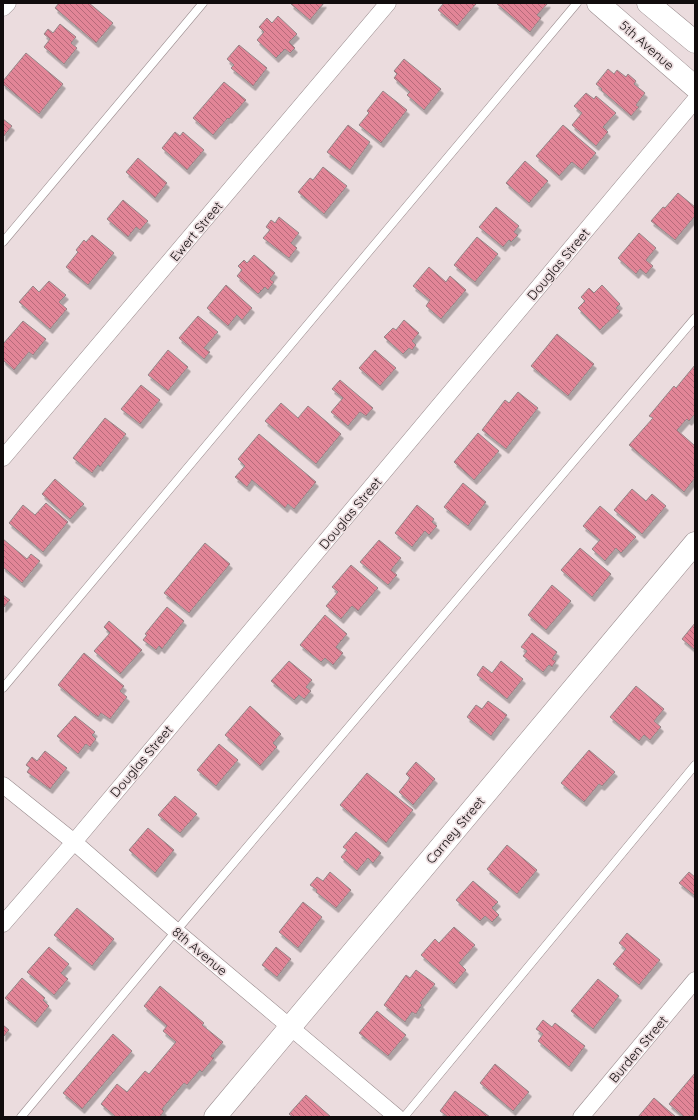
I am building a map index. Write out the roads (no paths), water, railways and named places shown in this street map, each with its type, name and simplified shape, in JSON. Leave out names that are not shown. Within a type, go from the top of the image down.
[{"type":"street","points":[[3,8],[8,3]]},
{"type":"street","name":"Ewert Street","points":[[3,458],[388,3]]},
{"type":"street","name":"5th Avenue","points":[[598,3],[695,87]]},
{"type":"street","points":[[648,3],[695,42]]},
{"type":"street","name":"Douglas Street","points":[[3,924],[74,842],[695,100]]},
{"type":"street","name":"Carney Street","points":[[215,1117],[695,543]]},
{"type":"street","name":"8th Avenue","points":[[3,785],[74,842],[176,931],[397,1117]]},
{"type":"street","name":"Burden Street","points":[[581,1117],[695,980]]},
{"type":"lane","points":[[3,242],[203,3]]},
{"type":"lane","points":[[3,688],[577,3]]},
{"type":"lane","points":[[21,1117],[176,931],[695,318]]},
{"type":"lane","points":[[404,1117],[695,765]]}]
